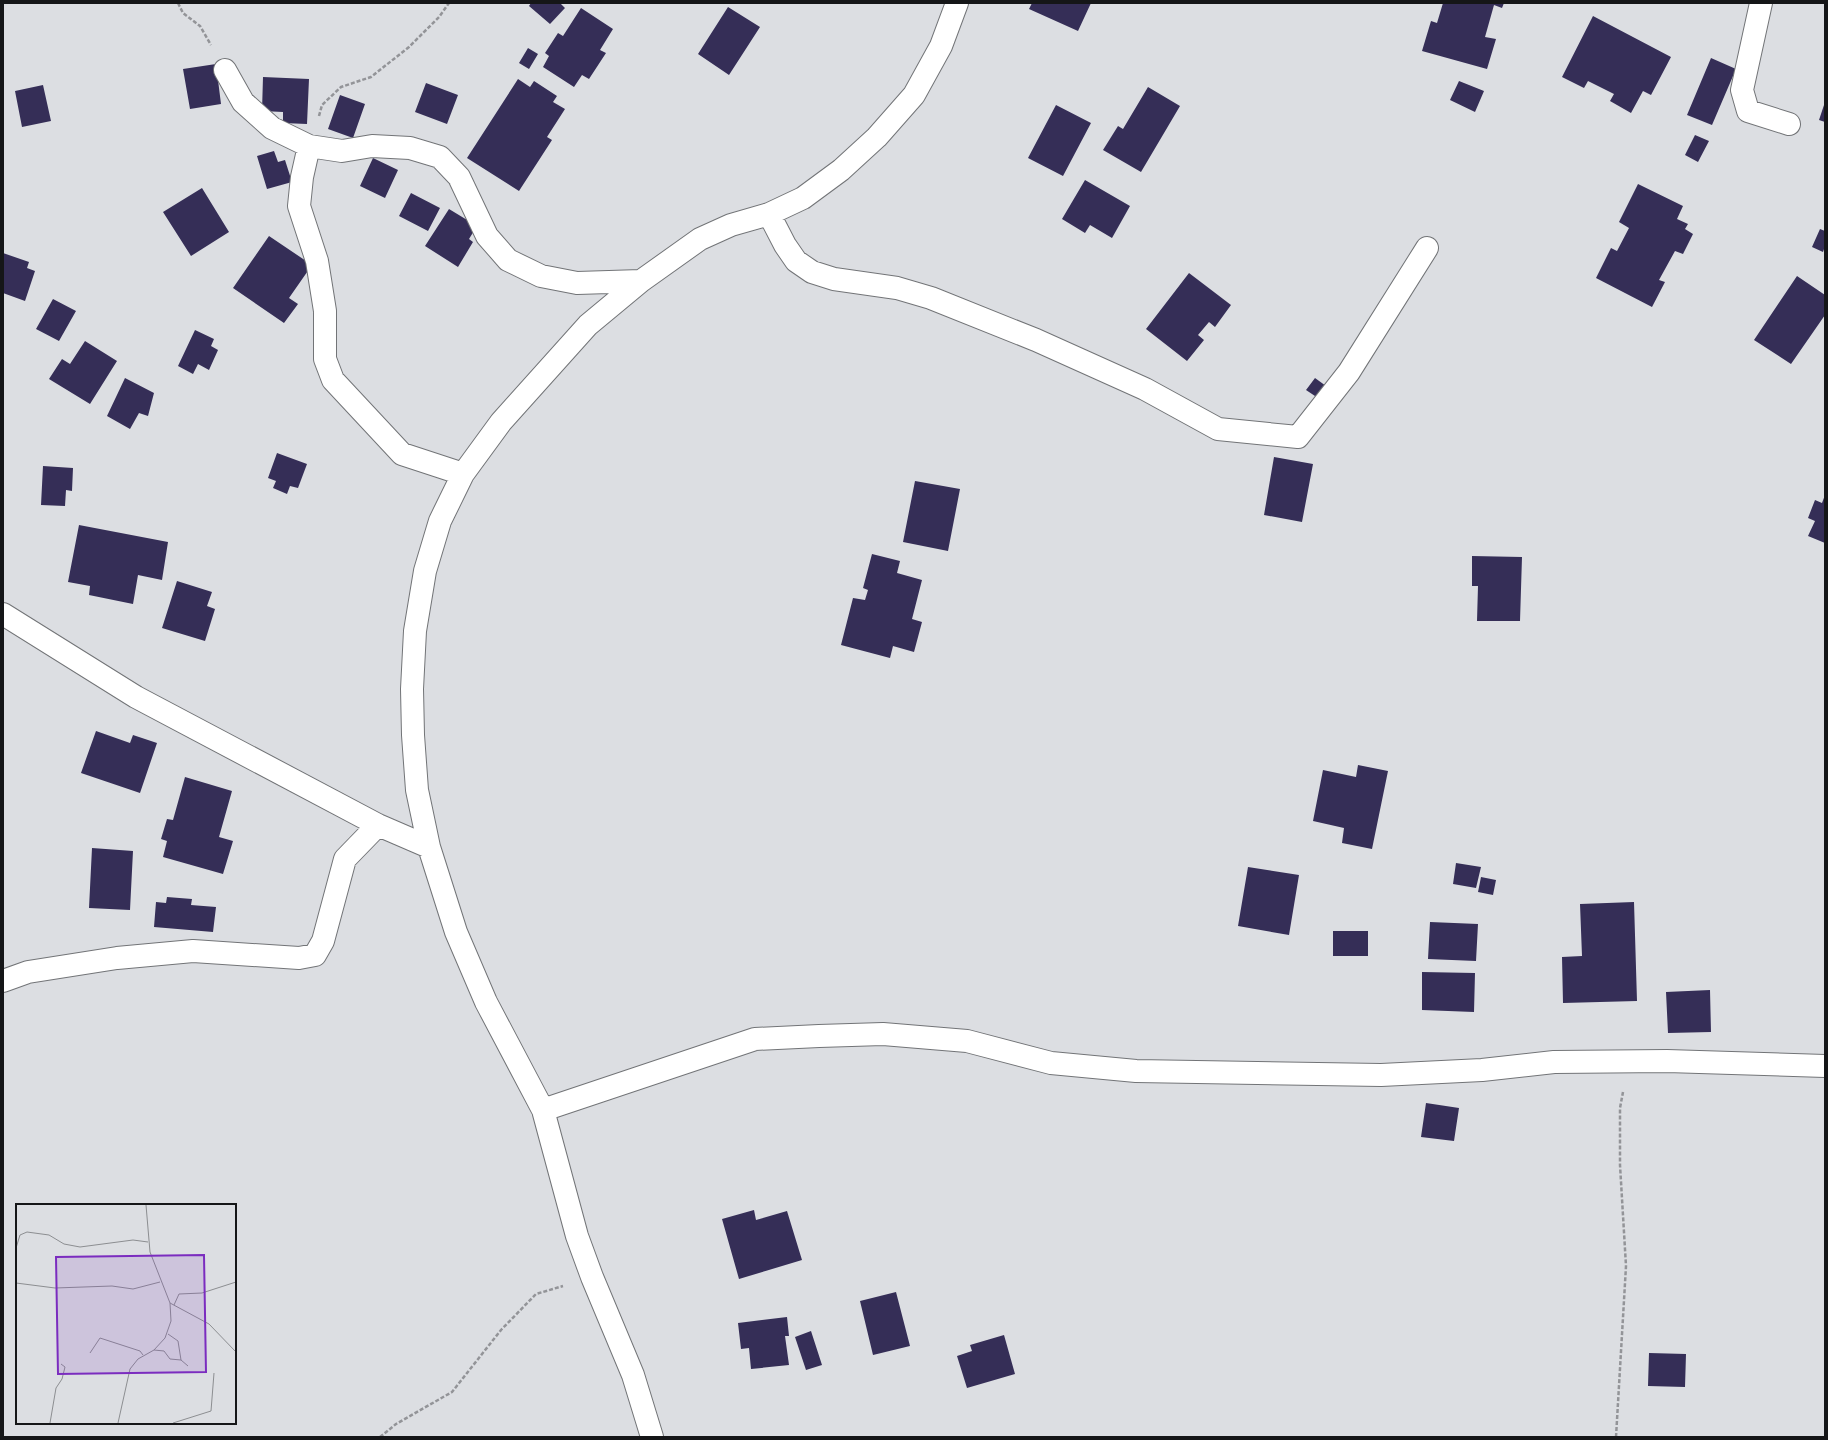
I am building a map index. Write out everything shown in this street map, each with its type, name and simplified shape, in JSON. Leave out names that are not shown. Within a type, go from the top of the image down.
[{"type":"street","points":[[652,1437],[633,1374],[592,1277],[577,1236],[542,1110],[512,1054],[480,988],[456,932],[429,847],[417,790],[413,735],[412,689],[415,631],[425,571],[440,521],[463,474],[501,422],[588,325],[641,281],[700,239],[731,225],[769,214],[803,198],[841,170],[877,137],[914,95],[942,46],[957,3]]},
{"type":"street","points":[[1761,3],[1742,90],[1748,111],[1789,124]]},
{"type":"street","points":[[225,70],[242,102],[272,128],[309,146],[342,151],[372,146],[410,148],[440,157],[459,177],[488,236],[508,260],[541,276],[577,283],[641,281]]},
{"type":"street","points":[[309,146],[302,177],[299,206],[316,261],[325,311],[325,359],[333,380],[402,454],[463,474]]},
{"type":"street","points":[[769,214],[796,261],[812,272],[834,279],[897,288],[931,298],[1036,340],[1145,389],[1218,429],[1298,437],[1350,372],[1427,248]]},
{"type":"street","points":[[3,614],[136,697],[378,825],[429,847]]},
{"type":"street","points":[[3,981],[28,972],[109,959],[193,951],[299,958],[315,955],[323,941],[345,859],[378,825]]},
{"type":"street","points":[[542,1110],[755,1039],[819,1036],[883,1034],[967,1041],[1051,1063],[1136,1071],[1381,1075],[1482,1070],[1554,1062],[1629,1061],[1825,1066]]},
{"type":"path","points":[[178,3],[183,13],[200,26],[225,70]]},
{"type":"path","points":[[309,146],[322,105],[341,87],[371,77],[409,47],[439,17],[449,3]]},
{"type":"path","points":[[1616,1437],[1626,1266],[1620,1165],[1620,1108],[1629,1061]]},
{"type":"path","points":[[380,1437],[396,1424],[452,1392],[501,1330],[536,1294],[592,1277]]},
{"type":"building","points":[[531,3],[560,3],[565,8],[550,24],[529,6]]},
{"type":"building","points":[[1032,3],[1091,3],[1078,31],[1029,9]]},
{"type":"building","points":[[1443,3],[1504,3],[1502,8],[1494,5],[1485,37],[1496,39],[1487,69],[1422,51],[1431,21],[1437,23]]},
{"type":"building","points":[[728,7],[760,27],[729,75],[698,54]]},
{"type":"building","points":[[581,8],[613,29],[600,50],[606,53],[589,79],[582,75],[574,87],[543,67],[549,56],[545,53],[558,33],[563,36]]},
{"type":"building","points":[[1593,16],[1671,57],[1651,95],[1643,91],[1631,113],[1610,101],[1614,94],[1588,81],[1584,88],[1562,77]]},
{"type":"building","points":[[528,48],[538,54],[529,69],[519,63]]},
{"type":"building","points":[[1711,58],[1736,69],[1712,125],[1687,115]]},
{"type":"building","points":[[216,64],[221,104],[190,109],[183,69]]},
{"type":"building","points":[[263,77],[309,79],[307,124],[283,123],[283,112],[262,111]]},
{"type":"building","points":[[518,79],[530,87],[534,81],[557,96],[553,102],[565,109],[547,137],[552,140],[519,191],[467,158]]},
{"type":"building","points":[[1459,81],[1484,91],[1475,112],[1450,100]]},
{"type":"building","points":[[426,83],[458,95],[447,124],[415,112]]},
{"type":"building","points":[[43,85],[51,121],[22,127],[15,91]]},
{"type":"building","points":[[1148,87],[1180,106],[1141,172],[1103,150],[1118,126],[1123,129]]},
{"type":"building","points":[[340,95],[365,104],[353,138],[328,129]]},
{"type":"building","points":[[1825,102],[1825,122],[1819,120]]},
{"type":"building","points":[[1056,105],[1091,123],[1063,176],[1028,158]]},
{"type":"building","points":[[1695,135],[1709,141],[1698,162],[1685,155]]},
{"type":"building","points":[[274,151],[278,162],[285,160],[292,182],[267,189],[257,156]]},
{"type":"building","points":[[373,158],[398,170],[385,198],[360,186]]},
{"type":"building","points":[[1085,180],[1130,206],[1112,238],[1090,225],[1085,233],[1062,219]]},
{"type":"building","points":[[1638,184],[1683,206],[1677,219],[1688,224],[1685,229],[1693,234],[1683,254],[1675,251],[1659,280],[1665,282],[1652,307],[1596,278],[1611,248],[1617,251],[1629,228],[1619,222]]},
{"type":"building","points":[[202,188],[229,232],[191,256],[163,212]]},
{"type":"building","points":[[411,193],[440,208],[428,231],[399,216]]},
{"type":"building","points":[[449,209],[477,226],[469,239],[473,242],[458,267],[425,246]]},
{"type":"building","points":[[1820,229],[1825,231],[1825,246],[1823,252],[1812,247]]},
{"type":"building","points":[[269,236],[312,265],[289,298],[298,304],[284,323],[233,288]]},
{"type":"building","points":[[3,253],[29,262],[27,268],[35,271],[25,301],[3,293]]},
{"type":"building","points":[[1189,273],[1231,305],[1215,327],[1209,322],[1198,335],[1204,340],[1187,361],[1146,329]]},
{"type":"building","points":[[1797,276],[1825,295],[1825,315],[1791,364],[1754,340]]},
{"type":"building","points":[[53,299],[76,311],[59,341],[36,329]]},
{"type":"building","points":[[195,330],[214,339],[211,346],[218,350],[209,370],[198,364],[193,374],[178,366]]},
{"type":"building","points":[[85,341],[117,361],[90,404],[49,379],[62,359],[70,364]]},
{"type":"building","points":[[125,378],[154,393],[148,416],[139,413],[130,429],[107,416]]},
{"type":"building","points":[[1315,378],[1326,386],[1318,398],[1306,390]]},
{"type":"building","points":[[277,453],[307,464],[298,488],[290,486],[287,494],[273,488],[276,481],[268,478]]},
{"type":"building","points":[[1274,457],[1313,464],[1302,522],[1264,515]]},
{"type":"building","points":[[43,466],[73,468],[72,491],[66,490],[65,506],[41,505]]},
{"type":"building","points":[[915,481],[960,489],[948,551],[903,542]]},
{"type":"building","points":[[1825,495],[1825,543],[1808,536],[1815,521],[1808,518],[1815,500],[1822,503]]},
{"type":"building","points":[[79,525],[168,542],[162,580],[138,575],[133,604],[89,595],[90,586],[68,582]]},
{"type":"building","points":[[872,554],[900,561],[897,573],[922,580],[912,619],[922,622],[914,652],[893,646],[890,658],[841,645],[853,598],[865,600],[868,590],[863,588]]},
{"type":"building","points":[[1472,556],[1522,557],[1520,621],[1477,621],[1478,586],[1472,586]]},
{"type":"building","points":[[177,581],[212,592],[207,606],[215,609],[205,641],[162,628]]},
{"type":"building","points":[[96,731],[130,743],[133,735],[157,743],[140,793],[81,773]]},
{"type":"building","points":[[1358,765],[1388,771],[1372,849],[1342,843],[1344,828],[1313,821],[1323,770],[1356,777]]},
{"type":"building","points":[[185,777],[232,791],[219,837],[233,841],[223,874],[163,857],[167,841],[161,839],[167,819],[173,820]]},
{"type":"building","points":[[92,848],[133,851],[130,910],[89,908]]},
{"type":"building","points":[[1456,863],[1481,867],[1476,888],[1453,884]]},
{"type":"building","points":[[1248,867],[1299,875],[1289,935],[1238,926]]},
{"type":"building","points":[[1481,877],[1496,880],[1493,895],[1478,892]]},
{"type":"building","points":[[167,897],[192,899],[191,905],[216,907],[213,932],[154,927],[156,902],[166,903]]},
{"type":"building","points":[[1634,902],[1637,1001],[1563,1003],[1562,957],[1582,956],[1580,904]]},
{"type":"building","points":[[1430,922],[1478,924],[1476,961],[1428,959]]},
{"type":"building","points":[[1333,931],[1368,931],[1368,956],[1333,956]]},
{"type":"building","points":[[1422,972],[1475,973],[1474,1012],[1422,1010]]},
{"type":"building","points":[[1710,990],[1711,1032],[1668,1033],[1666,992]]},
{"type":"building","points":[[1426,1103],[1459,1108],[1454,1141],[1421,1137]]},
{"type":"building","points":[[754,1210],[756,1220],[787,1211],[802,1260],[739,1279],[722,1219]]},
{"type":"building","points":[[896,1292],[910,1346],[873,1355],[860,1301]]},
{"type":"building","points":[[787,1317],[789,1336],[785,1336],[789,1365],[751,1369],[749,1348],[741,1349],[738,1323]]},
{"type":"building","points":[[811,1331],[822,1365],[806,1370],[795,1337]]},
{"type":"building","points":[[1004,1335],[1015,1374],[967,1388],[957,1356],[972,1351],[970,1345]]},
{"type":"building","points":[[1649,1353],[1686,1354],[1685,1387],[1648,1386]]}]
